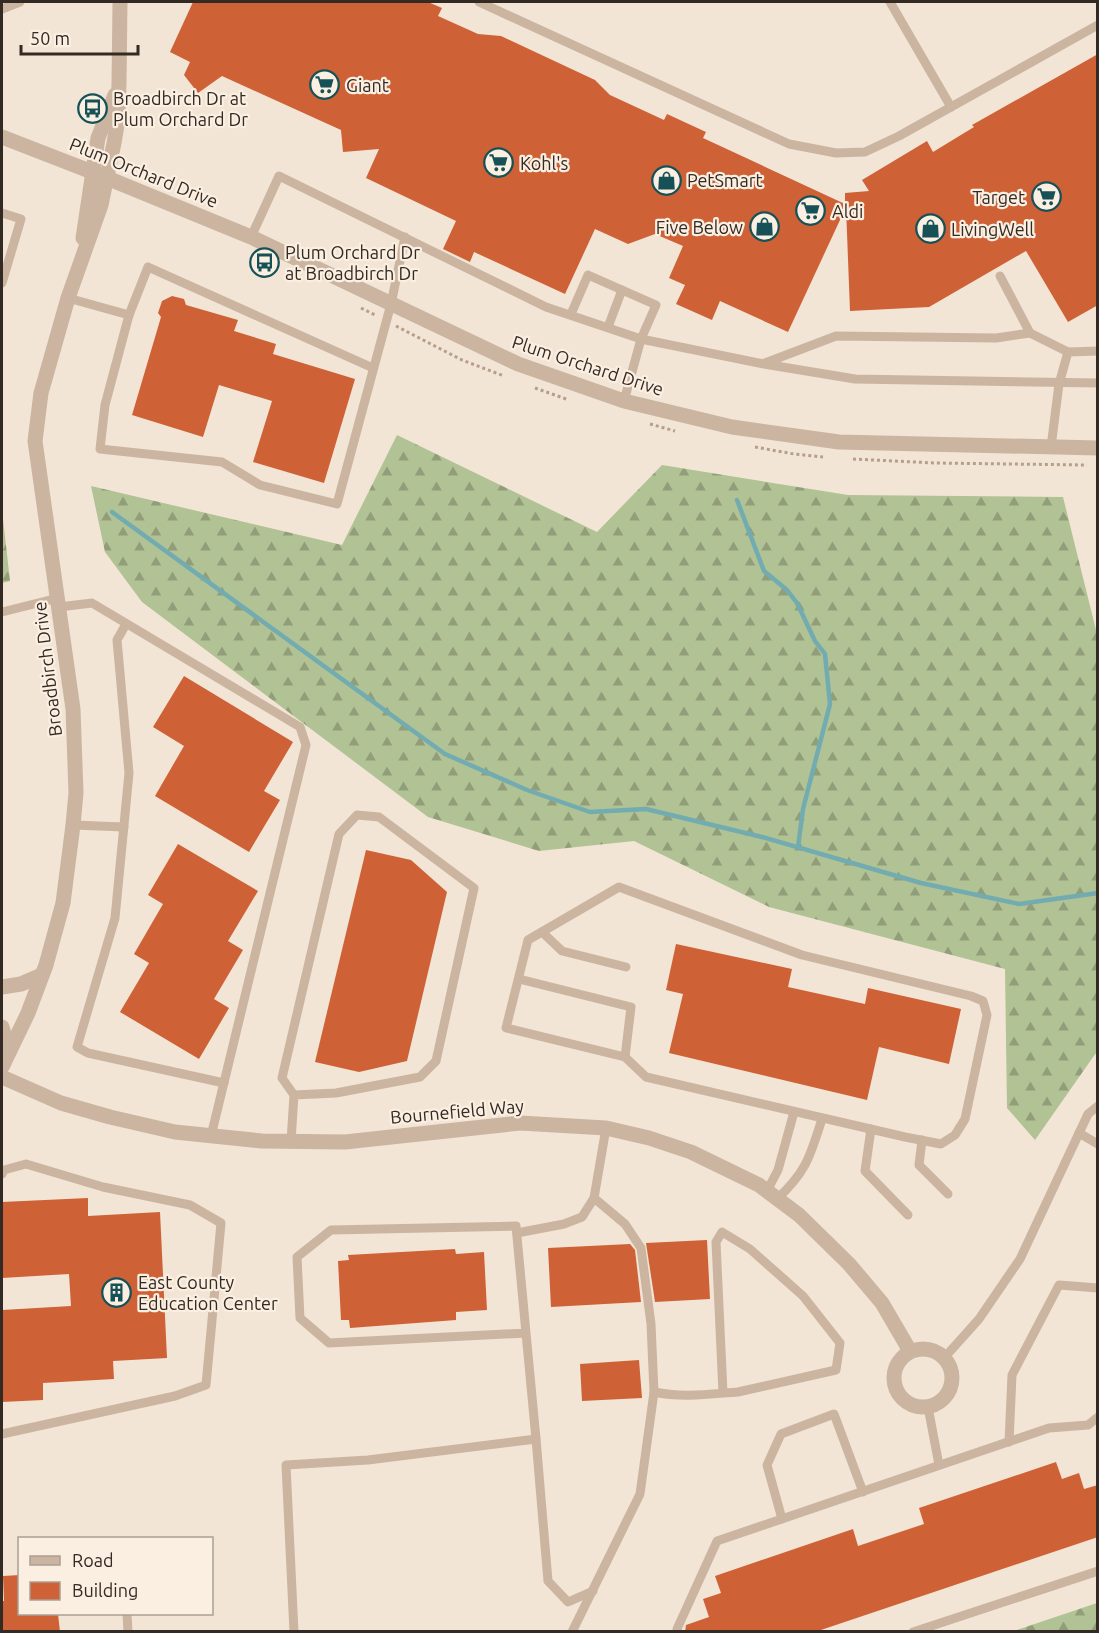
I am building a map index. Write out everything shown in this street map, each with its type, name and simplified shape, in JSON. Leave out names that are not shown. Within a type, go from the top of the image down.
[{"type":"street","name":"Broadbirch Drive","points":[[2,1067],[28,1013],[42,975],[63,903],[73,825],[76,793],[74,709],[35,441],[41,393],[68,298],[101,205],[98,138],[119,83],[120,2]]},
{"type":"street","name":"Plum Orchard Drive","points":[[2,137],[251,237],[518,364],[624,401],[732,427],[839,442],[1098,448]]},
{"type":"street","points":[[2,987],[21,984],[42,975]]},
{"type":"street","points":[[2,1027],[9,1051]]},
{"type":"street","name":"Bournefield Way","points":[[2,1077],[62,1103],[110,1117],[175,1132],[262,1141],[345,1142],[520,1123],[606,1128],[649,1138],[691,1152],[759,1185],[799,1215],[849,1264],[882,1303],[910,1351]]},
{"type":"street","points":[[928,1348],[945,1357],[953,1374],[950,1392],[937,1404],[928,1407],[910,1404],[897,1391],[894,1382],[897,1364],[910,1351],[928,1348]]},
{"type":"lane","points":[[2,9],[20,2]]},
{"type":"lane","points":[[479,2],[789,144],[836,153],[865,152],[899,136],[1098,25]]},
{"type":"lane","points":[[890,2],[951,107]]},
{"type":"lane","points":[[251,237],[279,176],[546,307],[641,339],[855,380],[1098,383]]},
{"type":"lane","points":[[2,213],[21,219],[2,283]]},
{"type":"lane","points":[[374,368],[148,267],[129,315],[105,405],[100,449],[222,462],[260,485],[337,504],[374,368],[391,304],[405,237]]},
{"type":"lane","points":[[571,314],[588,275],[656,305],[641,339],[624,401]]},
{"type":"lane","points":[[1000,276],[1030,333]]},
{"type":"lane","points":[[608,327],[622,290]]},
{"type":"lane","points":[[68,298],[129,315]]},
{"type":"lane","points":[[764,364],[836,336],[996,338],[1030,333],[1068,352],[1098,351]]},
{"type":"lane","points":[[1051,447],[1059,384],[1068,352]]},
{"type":"lane","points":[[2,612],[58,602],[92,603],[300,727],[306,745],[211,1136]]},
{"type":"lane","points":[[126,624],[117,640],[129,773],[115,918],[76,1047],[88,1053],[224,1083]]},
{"type":"lane","points":[[291,1141],[294,1095],[282,1078],[339,834],[357,815],[379,817],[474,888],[436,1061],[420,1077],[336,1093],[294,1095]]},
{"type":"lane","points":[[73,825],[123,827]]},
{"type":"lane","points":[[619,887],[802,955],[971,996],[983,1001],[987,1015],[964,1119],[955,1135],[941,1144],[822,1119],[646,1077],[625,1057],[506,1028],[528,940],[542,932],[619,887]]},
{"type":"lane","points":[[542,932],[562,951],[626,967]]},
{"type":"lane","points":[[519,979],[631,1007],[625,1057]]},
{"type":"lane","points":[[945,1357],[980,1319],[1020,1259],[1088,1114],[1098,1106]]},
{"type":"lane","points":[[772,1195],[794,1112]]},
{"type":"lane","points":[[772,1195],[795,1182],[808,1162],[822,1119]]},
{"type":"lane","points":[[517,1233],[564,1224],[582,1217],[594,1198],[606,1128]]},
{"type":"lane","points":[[871,1129],[864,1171],[909,1215]]},
{"type":"lane","points":[[1079,1133],[1098,1144]]},
{"type":"lane","points":[[922,1140],[919,1165],[948,1194]]},
{"type":"lane","points":[[2,1174],[4,1170],[26,1164],[103,1187],[190,1205],[221,1223],[206,1385],[175,1396],[2,1434]]},
{"type":"lane","points":[[572,1632],[640,1494],[654,1392],[651,1324],[641,1248],[625,1224],[594,1198]]},
{"type":"lane","points":[[526,1334],[329,1344],[300,1318],[297,1257],[331,1230],[516,1226],[536,1439],[548,1581],[568,1602],[593,1591]]},
{"type":"lane","points":[[654,1392],[674,1396],[723,1393],[738,1392],[836,1370],[840,1343],[803,1296],[750,1249],[722,1232],[716,1242],[723,1393]]},
{"type":"lane","points":[[1009,1442],[1012,1375],[1059,1285],[1098,1288]]},
{"type":"lane","points":[[928,1407],[939,1465]]},
{"type":"lane","points":[[783,1519],[767,1465],[781,1434],[834,1414],[862,1492]]},
{"type":"lane","points":[[678,1632],[677,1629],[717,1541],[1049,1428],[1088,1425],[1098,1417]]},
{"type":"lane","points":[[294,1632],[286,1465],[368,1460],[536,1439]]},
{"type":"lane","points":[[913,1632],[1098,1571]]},
{"type":"lane","points":[[127,1615],[128,1632]]},
{"type":"green space","points":[[397,435],[597,532],[662,465],[848,495],[1063,497],[1097,634],[1098,1050],[1035,1140],[1007,1108],[1005,969],[769,907],[634,841],[539,851],[428,817],[142,602],[105,552],[91,486],[342,545]]},
{"type":"green space","points":[[2,510],[10,581],[2,583]]},
{"type":"green space","points":[[1097,1603],[1097,1631],[1014,1631]]},
{"type":"building","points":[[193,2],[428,2],[442,8],[438,16],[478,34],[501,36],[595,80],[610,95],[664,120],[667,114],[706,132],[703,138],[845,204],[845,193],[869,191],[862,180],[927,141],[933,152],[974,127],[972,125],[1098,54],[1098,305],[1068,322],[1026,251],[929,307],[850,311],[846,207],[788,332],[720,301],[712,320],[676,304],[685,285],[669,278],[683,246],[655,234],[628,244],[595,229],[565,294],[474,252],[470,262],[443,249],[456,221],[366,178],[379,149],[343,152],[341,130],[222,76],[198,93],[184,75],[190,62],[170,52]]},
{"type":"building","points":[[172,296],[184,299],[186,305],[238,320],[234,331],[276,344],[273,354],[355,379],[324,483],[253,462],[272,401],[219,385],[203,437],[132,415],[161,317],[158,313],[162,301]]},
{"type":"building","points":[[184,676],[293,742],[264,791],[280,800],[249,852],[155,796],[184,746],[153,727]]},
{"type":"building","points":[[178,844],[258,891],[228,941],[243,950],[214,999],[229,1008],[199,1059],[120,1012],[149,963],[134,954],[163,904],[148,895]]},
{"type":"building","points":[[366,850],[411,860],[447,892],[407,1061],[359,1072],[315,1062]]},
{"type":"building","points":[[676,944],[792,969],[788,987],[865,1004],[868,988],[961,1009],[949,1064],[879,1047],[867,1100],[669,1053],[683,994],[666,990]]},
{"type":"building","name":"East County Education Center","points":[[88,1198],[88,1216],[160,1212],[167,1358],[113,1361],[114,1379],[43,1383],[43,1400],[2,1402],[2,1310],[71,1306],[69,1274],[2,1278],[2,1202]]},
{"type":"building","points":[[707,1240],[710,1299],[655,1302],[646,1243]]},
{"type":"building","points":[[630,1244],[635,1250],[641,1302],[551,1307],[548,1248]]},
{"type":"building","points":[[455,1249],[456,1254],[484,1252],[487,1310],[456,1312],[456,1320],[350,1328],[349,1320],[341,1320],[338,1261],[349,1260],[348,1255]]},
{"type":"building","points":[[639,1360],[642,1398],[582,1401],[580,1364]]},
{"type":"building","points":[[1056,1462],[1062,1479],[1079,1473],[1084,1489],[1098,1485],[1098,1537],[815,1632],[685,1632],[686,1625],[709,1617],[703,1599],[721,1593],[715,1576],[853,1529],[858,1546],[924,1524],[919,1508]]},
{"type":"building","points":[[18,1575],[18,1615],[58,1615],[60,1632],[2,1632],[3,1576]]},
{"type":"waterway","points":[[737,500],[764,571],[787,590],[797,603],[815,641],[825,654],[830,704],[803,809],[798,847]]},
{"type":"waterway","points":[[112,512],[445,754],[527,790],[590,812],[646,809],[762,837],[921,883],[1019,904],[1098,893]]},
{"type":"place","name":"Giant","points":[[325,85]]},
{"type":"place","name":"Broadbirch Dr at Plum Orchard Dr","points":[[92,108]]},
{"type":"place","name":"Kohl's","points":[[499,163]]},
{"type":"place","name":"PetSmart","points":[[666,180]]},
{"type":"place","name":"Target","points":[[1046,197]]},
{"type":"place","name":"Aldi","points":[[811,211]]},
{"type":"place","name":"Five Below","points":[[764,227]]},
{"type":"place","name":"LivingWell","points":[[930,229]]},
{"type":"place","name":"Plum Orchard Dr at Broadbirch Dr","points":[[264,262]]},
{"type":"place","name":"East County Education Center","points":[[117,1292]]}]
